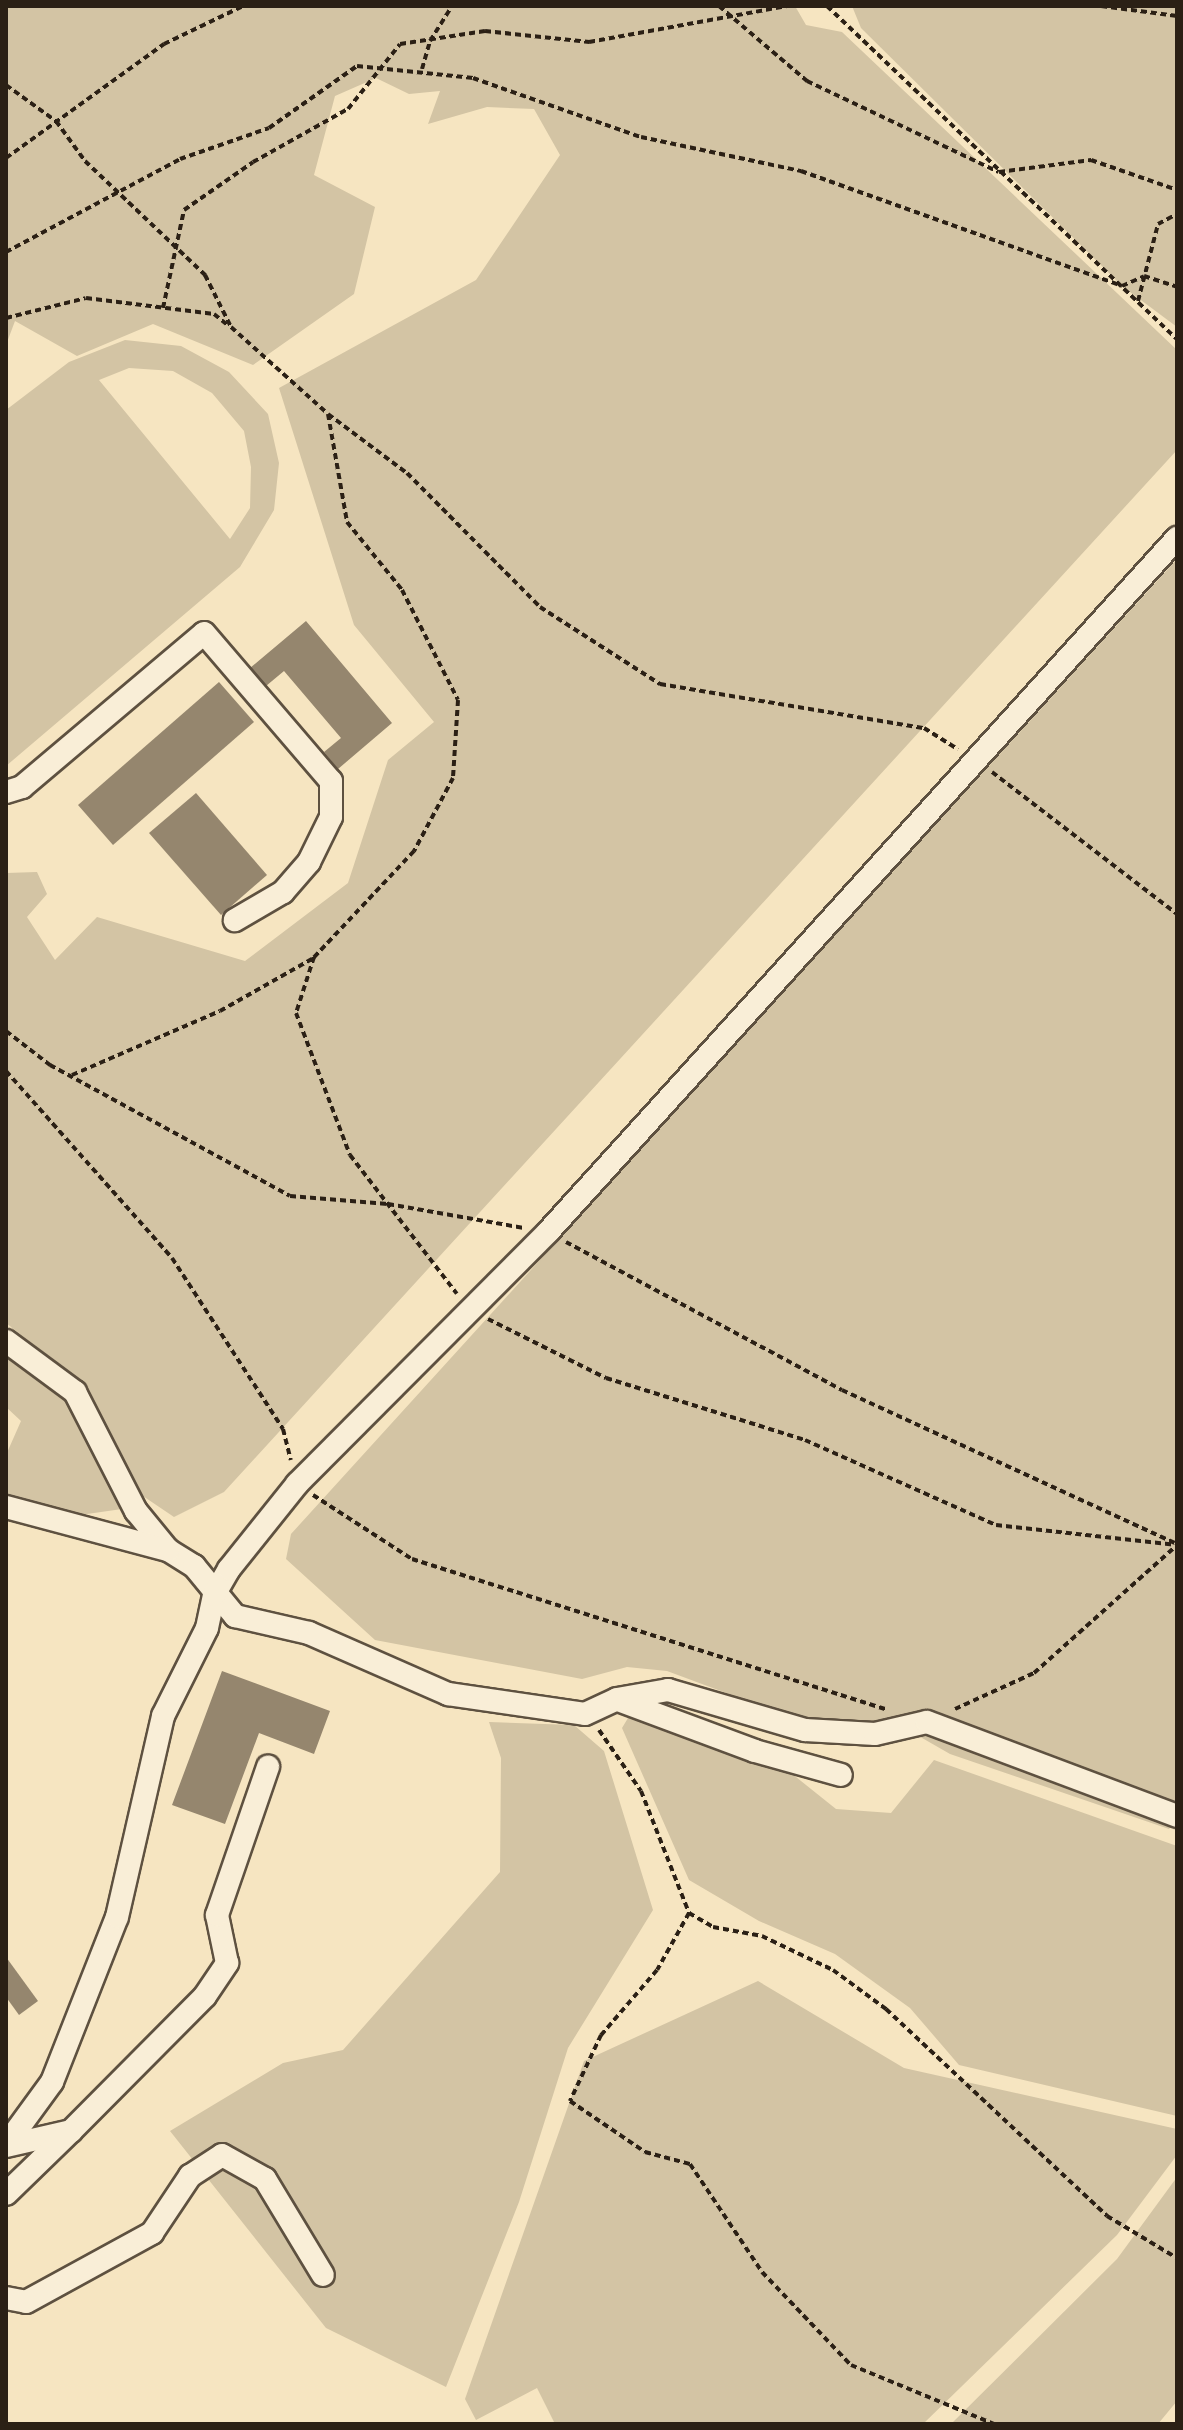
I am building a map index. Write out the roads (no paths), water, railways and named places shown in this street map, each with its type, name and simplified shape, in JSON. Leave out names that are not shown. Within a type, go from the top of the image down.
[{"type":"street","points":[[6,2146],[52,2082],[117,1917],[163,1716],[207,1628],[214,1595],[297,1484],[548,1232],[1177,538]]},
{"type":"street","points":[[6,792],[22,787],[204,633],[331,781],[331,817],[309,862],[283,892],[235,920]]},
{"type":"street","points":[[6,1341],[75,1392],[136,1511],[168,1550]]},
{"type":"street","points":[[6,1507],[168,1550],[194,1566],[214,1595],[235,1616],[309,1633],[448,1694],[585,1714],[617,1699],[668,1690],[805,1730],[875,1734],[927,1722],[1177,1816]]},
{"type":"street","points":[[617,1699],[755,1751],[841,1775]]},
{"type":"street","points":[[6,2194],[131,2077],[205,1996],[227,1963],[217,1915],[268,1767]]},
{"type":"street","points":[[6,2146],[71,2131]]},
{"type":"street","points":[[6,2298],[26,2302],[152,2233],[190,2176],[222,2155],[265,2179],[323,2275]]}]
